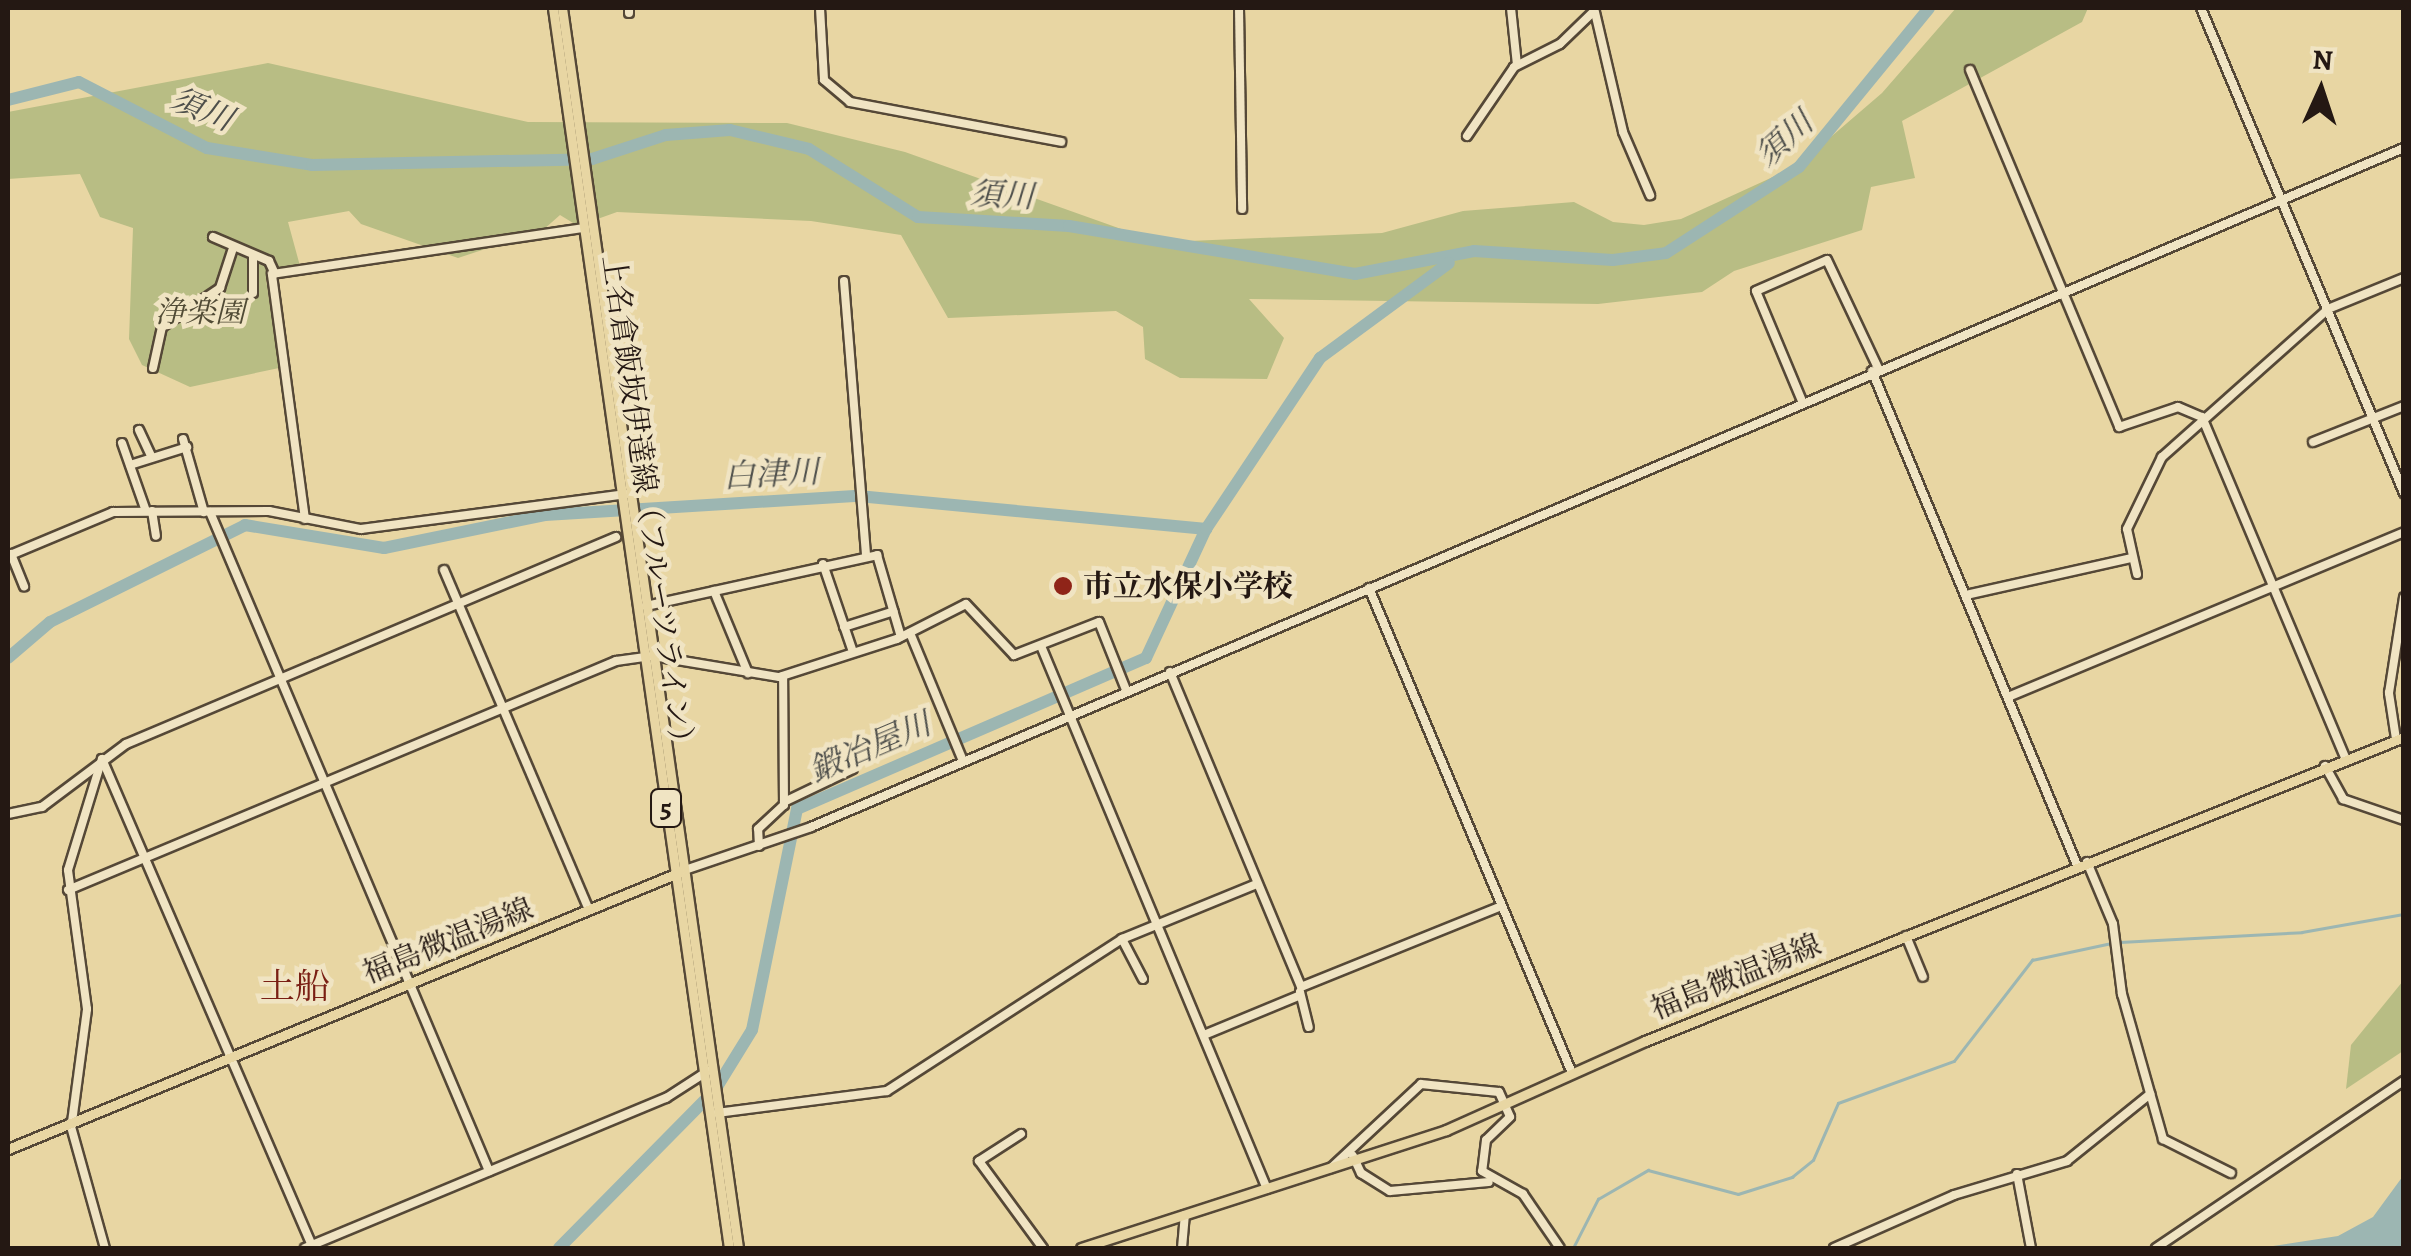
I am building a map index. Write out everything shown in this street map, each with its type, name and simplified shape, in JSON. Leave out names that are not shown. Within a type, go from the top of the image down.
[{"type":"main road","name":"上名倉飯坂伊達線（フルーツライン）","points":[[553,8],[570,97]]},
{"type":"main road","name":"上名倉飯坂伊達線（フルーツライン）","points":[[562,8],[570,97],[625,496],[626,535],[680,872],[729,1248]]},
{"type":"main road","name":"上名倉飯坂伊達線（フルーツライン）","points":[[582,184],[584,228],[625,496]]},
{"type":"main road","name":"上名倉飯坂伊達線（フルーツライン）","points":[[626,535],[646,606],[648,657]]},
{"type":"main road","name":"福島微温湯線","points":[[1081,1248],[1352,1163],[1507,1104],[1572,1073],[1906,936],[2400,738]]},
{"type":"main road","name":"福島微温湯線","points":[[8,1149],[680,872]]},
{"type":"main road","name":"上名倉飯坂伊達線（フルーツライン）","points":[[712,1113],[738,1248]]},
{"type":"street","points":[[820,8],[824,80],[850,102],[1061,142]]},
{"type":"street","points":[[1239,8],[1242,208]]},
{"type":"street","points":[[1511,8],[1516,65]]},
{"type":"street","points":[[2201,8],[2404,493]]},
{"type":"street","points":[[1467,136],[1516,65],[1560,44],[1594,9]]},
{"type":"street","points":[[1594,9],[1623,132],[1650,195]]},
{"type":"street","points":[[1970,70],[2119,427],[2178,407],[2202,417],[2345,758]]},
{"type":"street","points":[[680,872],[759,846],[964,761],[2062,289],[2404,148]]},
{"type":"street","points":[[213,237],[232,250],[253,257],[276,274],[584,228]]},
{"type":"street","points":[[153,368],[162,327],[220,288],[232,250]]},
{"type":"street","points":[[253,257],[253,293]]},
{"type":"street","points":[[1802,401],[1756,291],[1833,262],[2008,697],[2082,864],[2114,924],[2164,1142],[2231,1173]]},
{"type":"street","points":[[276,274],[305,519]]},
{"type":"street","points":[[2137,574],[2129,523],[2162,457],[2202,417],[2328,309],[2404,278]]},
{"type":"street","points":[[844,281],[866,556]]},
{"type":"street","points":[[2313,442],[2404,406]]},
{"type":"street","points":[[139,430],[151,456]]},
{"type":"street","points":[[122,443],[156,536]]},
{"type":"street","points":[[130,465],[185,443],[207,512],[489,1172]]},
{"type":"street","points":[[24,586],[9,555],[98,515],[207,512],[305,519],[351,529],[436,525],[532,501],[625,496]]},
{"type":"street","points":[[2008,697],[2404,532]]},
{"type":"street","points":[[8,814],[42,806],[102,759],[626,535]]},
{"type":"street","points":[[646,606],[823,564],[866,556],[883,558],[894,611],[964,761]]},
{"type":"street","points":[[1966,596],[2132,558]]},
{"type":"street","points":[[823,564],[852,652]]},
{"type":"street","points":[[444,570],[589,910]]},
{"type":"street","points":[[1370,588],[1572,1073]]},
{"type":"street","points":[[714,592],[748,674]]},
{"type":"street","points":[[2400,738],[2389,693],[2404,597]]},
{"type":"street","points":[[68,890],[502,709],[648,657],[748,674],[784,676],[906,635],[966,604],[1014,655],[1098,622],[1126,690]]},
{"type":"street","points":[[844,628],[894,611]]},
{"type":"street","points":[[1041,646],[1268,1190]]},
{"type":"street","points":[[1170,672],[1300,992],[1309,1027]]},
{"type":"street","points":[[784,676],[784,802]]},
{"type":"street","points":[[102,759],[147,857],[310,1248],[707,1076]]},
{"type":"street","points":[[102,759],[68,890],[88,1009],[71,1122],[105,1248]]},
{"type":"street","points":[[2325,766],[2346,801],[2404,820]]},
{"type":"street","points":[[759,846],[758,829],[784,802],[853,769]]},
{"type":"street","points":[[712,1113],[887,1092],[1122,939],[1257,884]]},
{"type":"street","points":[[1204,1034],[1502,906]]},
{"type":"street","points":[[1906,936],[1922,978]]},
{"type":"street","points":[[1122,939],[1143,978]]},
{"type":"street","points":[[1328,1171],[1428,1082],[1499,1092],[1507,1104],[1510,1117],[1480,1159],[1490,1182]]},
{"type":"street","points":[[2156,1248],[2404,1082]]},
{"type":"street","points":[[1834,1248],[2017,1174],[2084,1152],[2150,1094]]},
{"type":"street","points":[[1021,1134],[979,1161],[1043,1248]]},
{"type":"street","points":[[1355,1147],[1352,1163],[1403,1193],[1490,1182],[1523,1194],[1560,1248]]},
{"type":"street","points":[[2017,1174],[2031,1248]]},
{"type":"street","points":[[1182,1248],[1185,1216]]},
{"type":"green space","name":"浄楽園","points":[[1956,8],[2088,8],[2082,22],[1902,121],[1915,178],[1871,187],[1862,230],[1734,271],[1702,292],[1598,304],[1249,299],[1284,338],[1267,379],[1180,378],[1145,359],[1143,327],[1116,311],[948,318],[901,235],[811,221],[617,212],[578,226],[560,215],[543,230],[458,258],[361,224],[349,211],[288,222],[300,266],[266,279],[279,368],[190,387],[142,365],[129,339],[133,228],[100,217],[80,174],[8,179],[8,112],[268,63],[528,122],[787,123],[905,152],[1124,230],[1189,241],[1382,233],[1463,211],[1574,202],[1613,222],[1644,225],[1681,219],[1797,166],[1882,93]]},
{"type":"green space","points":[[2403,981],[2403,1051],[2346,1089],[2351,1045]]},
{"type":"water","points":[[2403,1176],[2403,1248],[2260,1248],[2338,1236],[2373,1217]]},
{"type":"waterway","name":"須川","points":[[8,100],[79,82],[207,148],[312,165],[592,159],[666,135],[730,130],[809,149],[918,217],[1069,226],[1355,274],[1474,251],[1613,260],[1666,253],[1799,167],[1929,8]]},
{"type":"waterway","name":"鍛冶屋川","points":[[559,1248],[715,1090],[752,1030],[797,809],[1146,658],[1206,529],[1320,358],[1449,263]]},
{"type":"waterway","name":"白津川","points":[[8,658],[50,622],[245,525],[384,548],[545,515],[858,496],[1206,529]]},
{"type":"waterway","points":[[2120,942],[2302,932],[2404,914]]},
{"type":"waterway","points":[[1573,1248],[1598,1199],[1648,1170],[1738,1194],[1792,1177],[1813,1160],[1838,1103],[1954,1061],[2032,960],[2112,943]]},
{"type":"place","name":"市立水保小学校","points":[[1063,586]]},
{"type":"district","name":"土船","points":[[295,986]]}]
